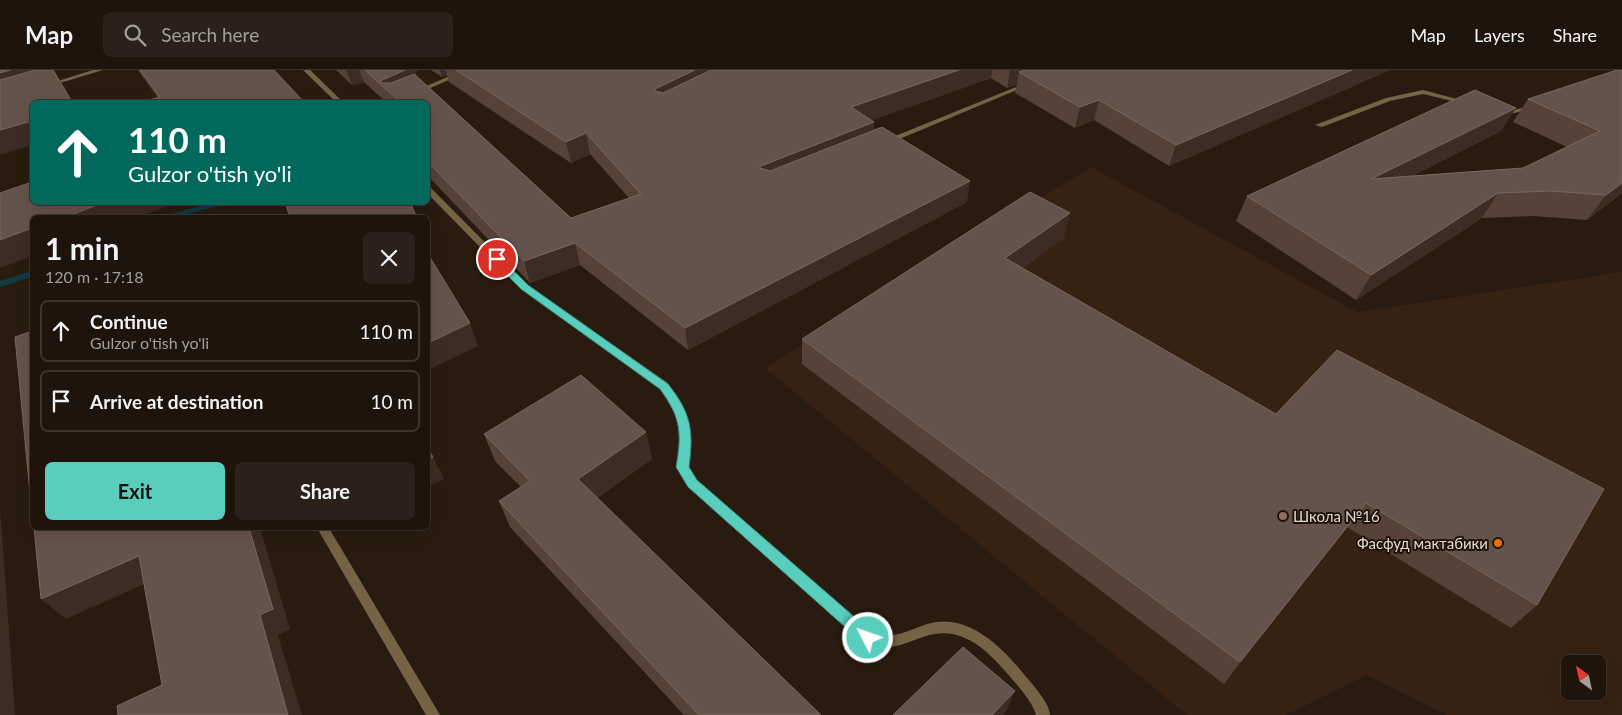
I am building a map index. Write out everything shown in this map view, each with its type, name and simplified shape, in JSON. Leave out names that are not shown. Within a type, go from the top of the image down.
[{"type":"street","points":[[36,89],[100,70]]},
{"type":"street","points":[[306,70],[338,100]]},
{"type":"street","points":[[398,100],[469,70]]},
{"type":"street","points":[[878,144],[1035,81]]},
{"type":"street","points":[[1319,125],[1388,100],[1423,92],[1452,98],[1480,107]]},
{"type":"street","points":[[1495,112],[1513,112],[1540,105]]},
{"type":"street","points":[[430,192],[524,287],[664,386],[678,404],[684,425],[686,443],[682,467],[692,483],[868,638],[890,642],[938,627],[954,626],[978,637],[1020,678],[1043,711],[1043,715]]},
{"type":"street","points":[[324,530],[433,715]]},
{"type":"shaded area","name":"Школа №16","points":[[1091,167],[1357,312],[1622,272],[1622,715],[1447,715],[1367,675],[1286,715],[1187,715],[765,368]]},
{"type":"building","points":[[35,70],[53,70],[71,100],[30,100],[30,122],[0,130],[0,80]]},
{"type":"building","points":[[140,70],[274,70],[302,100],[149,100],[160,97]]},
{"type":"building","points":[[365,70],[405,70],[380,81],[382,83],[391,83],[414,74],[571,218],[641,194],[586,133],[566,142],[456,70],[695,70],[655,89],[655,91],[663,93],[711,70],[959,70],[851,107],[874,122],[760,168],[770,171],[882,127],[970,181],[685,328],[575,243],[524,261],[430,164],[430,132],[432,132],[430,130],[430,100],[398,100]]},
{"type":"building","points":[[1025,70],[1352,70],[1176,145],[1099,100],[1080,107],[1019,72]]},
{"type":"building","points":[[1622,70],[1622,183],[1606,195],[1551,191],[1498,193],[1371,275],[1247,196],[1475,90],[1516,108],[1371,179],[1523,168],[1600,131],[1528,99]]},
{"type":"building","points":[[30,183],[30,205],[97,205],[71,215],[30,215],[30,229],[0,240],[0,193]]},
{"type":"building","points":[[1030,192],[1070,213],[1005,258],[1276,414],[1337,350],[1604,489],[1537,605],[1366,503],[1240,662],[802,339]]},
{"type":"building","points":[[286,205],[411,205],[416,215],[289,215]]},
{"type":"building","points":[[430,257],[470,323],[430,342]]},
{"type":"building","points":[[30,332],[30,493],[15,337]]},
{"type":"building","points":[[581,375],[646,432],[578,479],[821,715],[699,715],[499,501],[530,481],[484,434]]},
{"type":"building","points":[[34,530],[250,530],[273,609],[260,615],[288,715],[118,715],[117,706],[162,685],[139,556],[41,599]]},
{"type":"building","points":[[963,647],[1015,691],[992,715],[893,715]]},
{"type":"waterway","points":[[173,215],[215,205]]},
{"type":"waterway","points":[[0,284],[30,275]]},
{"type":"place","name":"Школа №16","points":[[1283,516]]},
{"type":"place","name":"Фасфуд мактабики","points":[[1498,543]]},
{"type":"route","points":[[497,259],[524,287],[664,386],[678,404],[684,425],[686,443],[682,467],[692,483],[868,638]]}]
